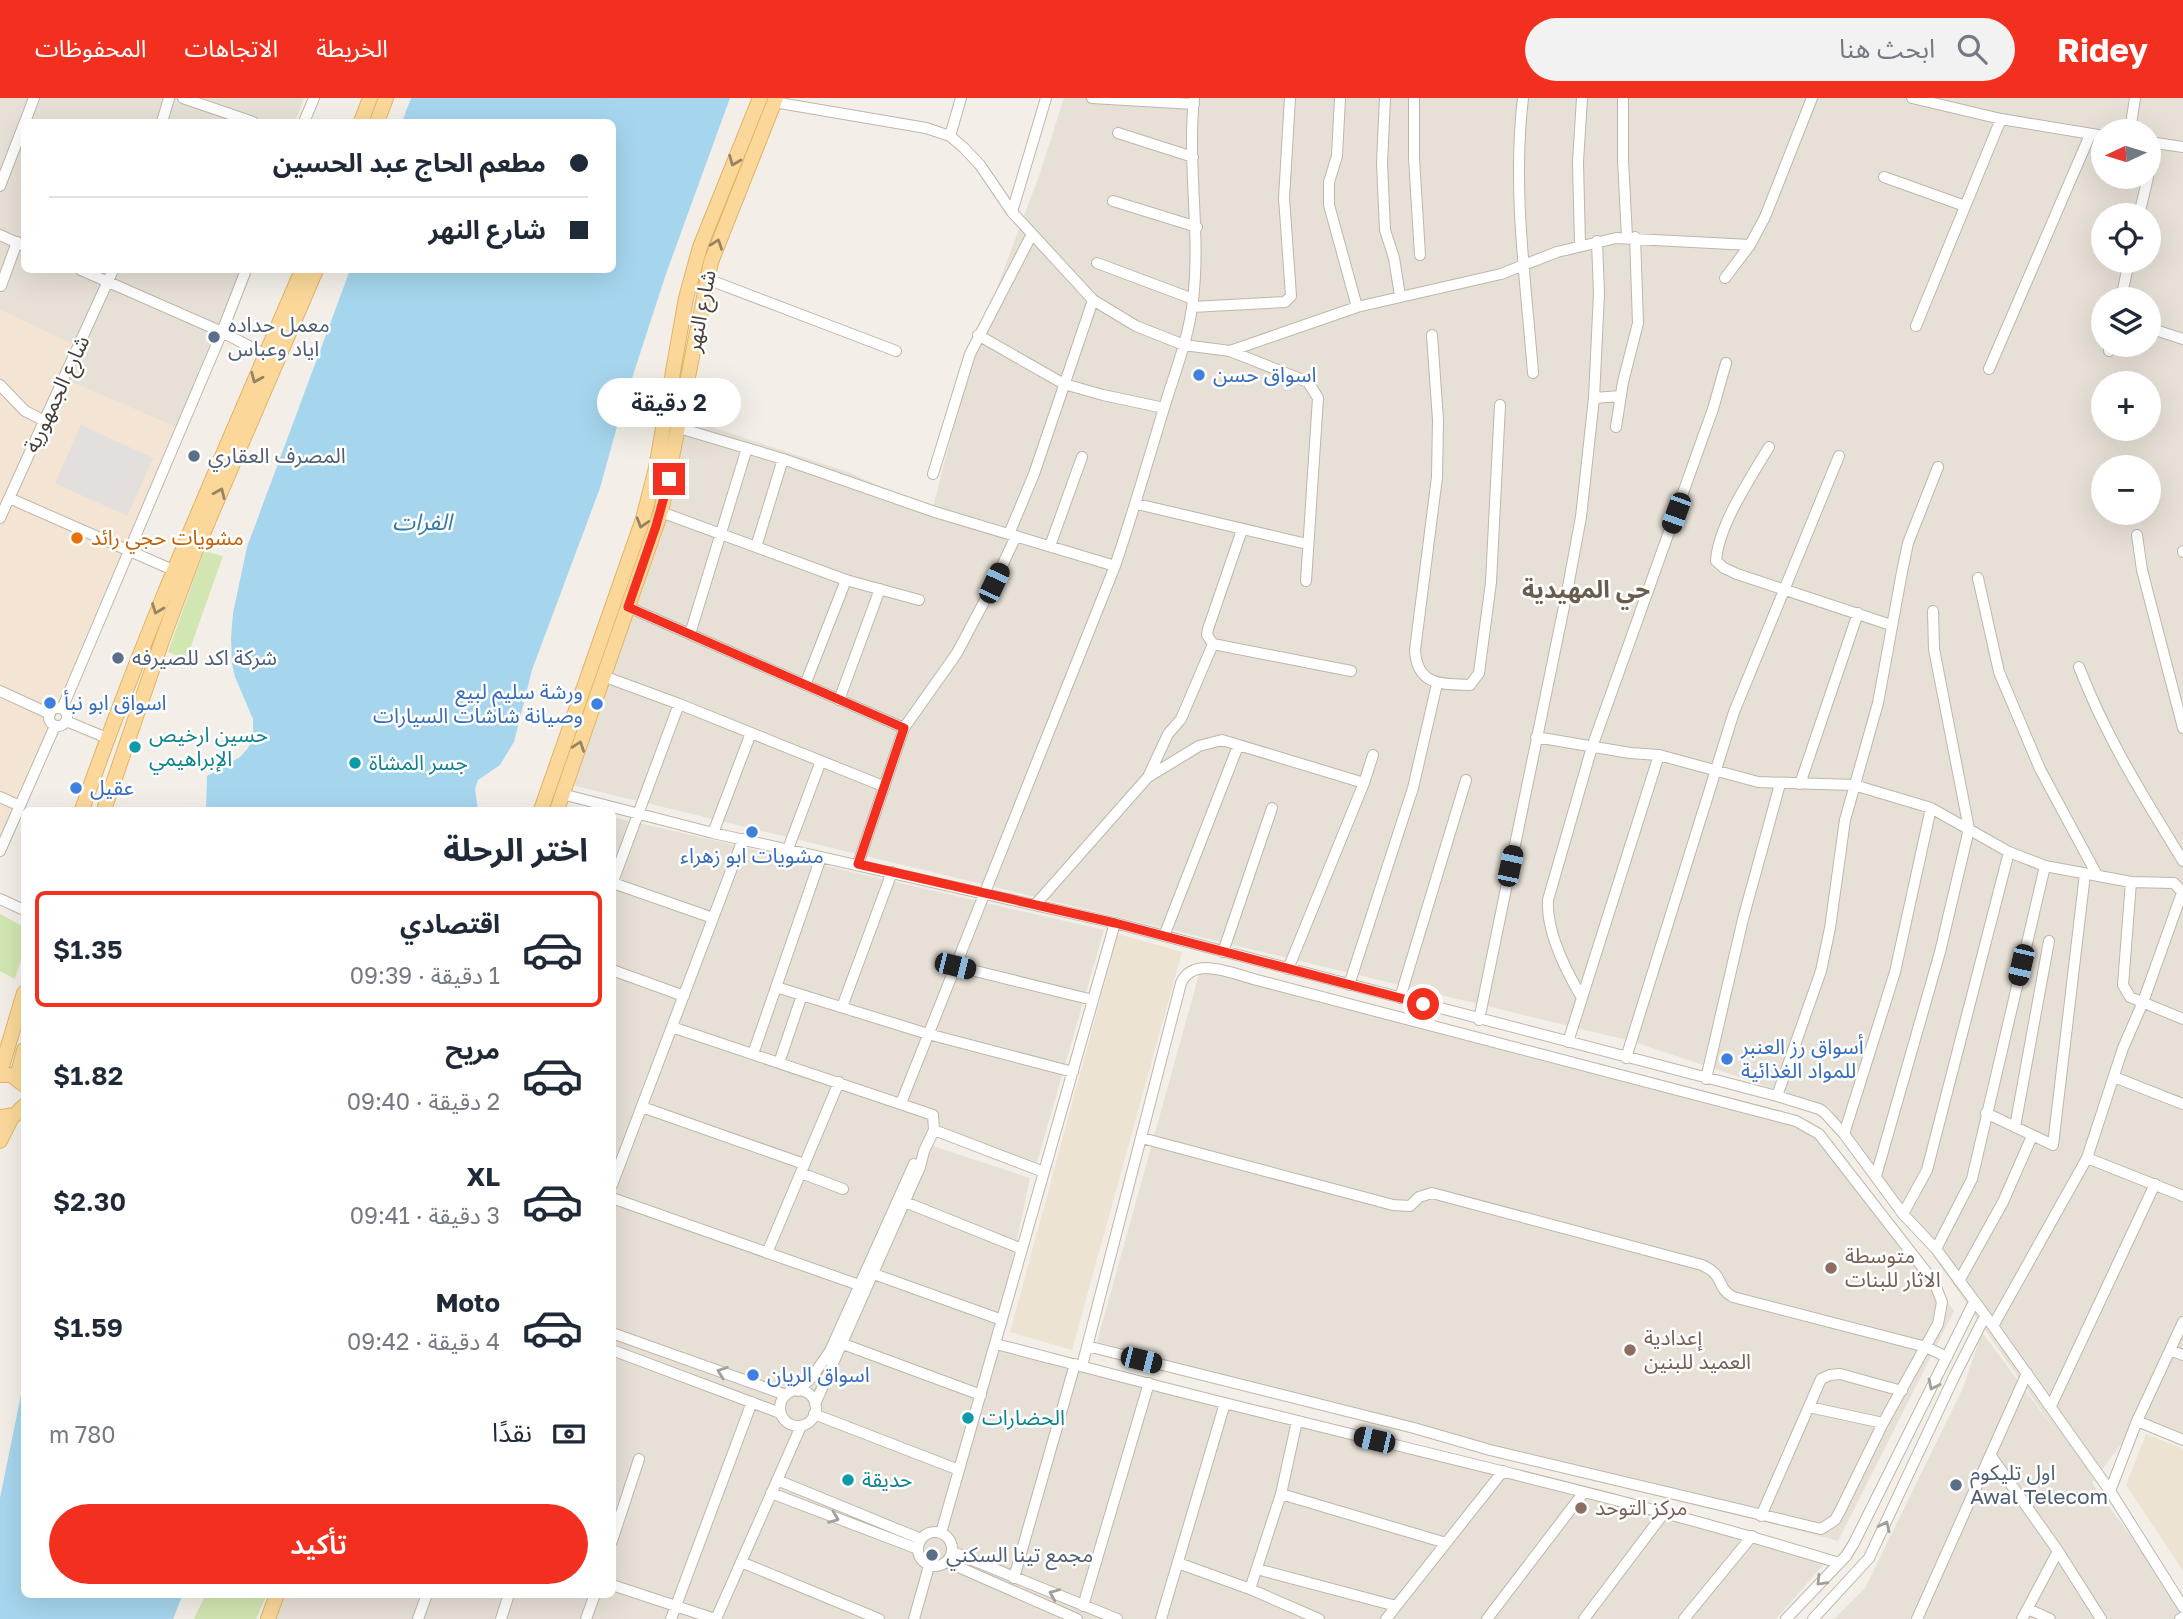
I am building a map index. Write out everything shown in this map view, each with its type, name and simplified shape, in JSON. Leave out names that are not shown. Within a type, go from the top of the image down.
[{"type":"main road","points":[[362,119],[370,98]]},
{"type":"main road","points":[[378,119],[386,98]]},
{"type":"main road","name":"شارع النهر","points":[[542,807],[637,560],[661,512],[707,279],[718,241],[770,100]]},
{"type":"main road","name":"شارع النهر","points":[[558,807],[628,607],[692,273],[709,222],[770,100]]},
{"type":"main road","points":[[105,807],[186,574],[294,303],[301,273]]},
{"type":"main road","points":[[83,807],[173,570],[266,355],[294,303],[314,273]]},
{"type":"main road","points":[[21,1003],[0,1074],[21,1081]]},
{"type":"main road","points":[[0,1141],[15,1114]]},
{"type":"main road","points":[[268,1619],[276,1598]]},
{"type":"street","points":[[26,119],[34,98]]},
{"type":"street","points":[[163,119],[169,98]]},
{"type":"street","points":[[183,98],[244,119]]},
{"type":"street","points":[[305,119],[314,98]]},
{"type":"street","points":[[950,136],[961,98]]},
{"type":"street","points":[[1012,212],[1046,98]]},
{"type":"street","points":[[901,1103],[1115,566],[1137,504],[1184,345],[1193,303],[1197,227],[1193,157],[1194,101],[1091,98]]},
{"type":"street","points":[[1097,263],[1193,303],[1285,302],[1291,296],[1284,198],[1290,98]]},
{"type":"street","points":[[1340,98],[1337,156],[1329,182],[1329,205],[1357,307]]},
{"type":"street","points":[[1385,98],[1381,163],[1385,230],[1394,258],[1400,296]]},
{"type":"street","points":[[1414,98],[1413,158],[1420,255]]},
{"type":"street","points":[[1523,98],[1518,180],[1534,373]]},
{"type":"street","points":[[1580,245],[1578,162],[1582,98]]},
{"type":"street","points":[[1616,428],[1620,396],[1638,323],[1623,160],[1623,98]]},
{"type":"street","points":[[1725,278],[1750,245],[1765,217],[1812,98]]},
{"type":"street","points":[[1912,98],[1960,103],[2001,119],[2090,135],[1989,369]]},
{"type":"street","points":[[2132,119],[2135,98]]},
{"type":"street","points":[[770,100],[926,128],[950,136],[980,165],[1012,212],[1093,300],[1136,326],[1184,345],[1230,351],[1308,382],[1318,398],[1306,581]]},
{"type":"street","points":[[1916,326],[2001,119]]},
{"type":"street","points":[[1118,133],[1193,157]]},
{"type":"street","points":[[2161,143],[2183,147]]},
{"type":"street","points":[[0,186],[21,146]]},
{"type":"street","points":[[1884,177],[1965,206]]},
{"type":"street","points":[[1113,201],[1197,227]]},
{"type":"street","points":[[933,474],[970,354],[1032,234]]},
{"type":"street","points":[[0,236],[21,244],[1,286]]},
{"type":"street","points":[[1230,351],[1357,307],[1500,274],[1597,241],[1631,237],[1750,245]]},
{"type":"street","points":[[1479,1020],[1581,517],[1594,398],[1599,293],[1597,241]]},
{"type":"street","points":[[89,273],[222,332],[266,355]]},
{"type":"street","name":"شارع الجمهورية","points":[[0,519],[112,273]]},
{"type":"street","points":[[107,738],[64,715],[54,709],[50,714],[49,719],[55,726],[61,726],[64,715],[128,551],[245,273]]},
{"type":"street","points":[[707,279],[895,351]]},
{"type":"street","points":[[858,864],[904,728],[957,653],[994,583],[1093,300]]},
{"type":"street","points":[[2161,332],[2183,339]]},
{"type":"street","points":[[978,335],[1064,384],[1164,408]]},
{"type":"street","points":[[1432,335],[1438,421],[1437,477],[1415,650],[1419,669],[1437,684],[1470,685],[1479,673],[1491,582],[1500,405]]},
{"type":"street","points":[[1582,998],[1569,975],[1548,921],[1548,900],[1592,747],[1708,422],[1726,363]]},
{"type":"street","points":[[0,385],[26,411],[45,421]]},
{"type":"street","points":[[1594,398],[1620,396]]},
{"type":"street","points":[[678,428],[783,459],[935,512],[1115,566]]},
{"type":"street","points":[[1769,447],[1739,498],[1716,551],[1716,561],[1737,575],[1891,625]]},
{"type":"street","points":[[690,634],[747,448]]},
{"type":"street","points":[[1626,1058],[1734,712],[1839,456]]},
{"type":"street","points":[[1050,546],[1082,457]]},
{"type":"street","points":[[756,547],[783,459]]},
{"type":"street","points":[[1777,1096],[1821,971],[1830,928],[1845,820],[1878,703],[1909,543],[1938,467]]},
{"type":"street","points":[[9,498],[173,570]]},
{"type":"street","points":[[1137,504],[1307,544]]},
{"type":"street","points":[[661,512],[846,580],[919,600]]},
{"type":"street","points":[[1242,530],[1208,629],[1207,635],[1213,644],[1351,671]]},
{"type":"street","points":[[2137,535],[2148,596],[2183,727]]},
{"type":"street","points":[[1978,578],[1999,672],[2040,769],[2097,875]]},
{"type":"street","points":[[805,685],[846,580]]},
{"type":"street","points":[[839,700],[880,589]]},
{"type":"street","points":[[628,607],[904,728]]},
{"type":"street","points":[[1876,1176],[1940,952],[1969,829],[1934,649],[1933,611]]},
{"type":"street","points":[[1800,784],[1858,613]]},
{"type":"street","points":[[1035,905],[1148,777],[1168,734],[1181,719],[1213,644]]},
{"type":"street","points":[[2080,667],[2094,704],[2122,762],[2183,861]]},
{"type":"street","points":[[603,676],[883,786]]},
{"type":"street","points":[[1349,985],[1413,788],[1437,684]]},
{"type":"street","points":[[0,691],[50,714]]},
{"type":"street","points":[[616,874],[679,704]]},
{"type":"street","points":[[0,851],[55,726]]},
{"type":"street","points":[[713,833],[751,733]]},
{"type":"street","points":[[1536,737],[1659,755],[1758,782],[1854,785],[1931,808],[2009,852],[2045,866],[2131,882],[2174,883],[2183,891],[2143,1002],[2133,1022],[2087,1158],[1993,1326]]},
{"type":"street","points":[[1148,777],[1199,747],[1222,740],[1364,783]]},
{"type":"street","points":[[1164,936],[1238,746]]},
{"type":"street","points":[[1288,969],[1373,755]]},
{"type":"street","points":[[1568,1042],[1659,755]]},
{"type":"street","points":[[788,849],[821,761]]},
{"type":"street","points":[[1400,998],[1466,780]]},
{"type":"street","points":[[1706,1079],[1743,919],[1780,784]]},
{"type":"street","points":[[562,794],[608,807]]},
{"type":"street","points":[[0,797],[20,806]]},
{"type":"street","points":[[1223,952],[1272,808]]},
{"type":"street","points":[[1844,1133],[1895,971],[1931,808]]},
{"type":"street","points":[[616,809],[1115,923],[1777,1096],[1824,1112],[1844,1133],[1903,1214],[1936,1249],[1993,1326],[2110,1490],[2183,1607]]},
{"type":"street","points":[[616,1175],[743,839]]},
{"type":"street","points":[[1903,1214],[1927,1170],[2009,852]]},
{"type":"street","points":[[753,1054],[821,857]]},
{"type":"street","points":[[1936,1249],[1972,1179],[2045,866]]},
{"type":"street","points":[[842,1007],[892,872]]},
{"type":"street","points":[[1986,1113],[2053,1145],[2085,874]]},
{"type":"street","points":[[2131,882],[2123,985],[2130,997],[2183,1019]]},
{"type":"street","points":[[616,884],[713,918]]},
{"type":"street","points":[[0,899],[21,909]]},
{"type":"street","points":[[942,1533],[1115,923]]},
{"type":"street","points":[[2015,1127],[2049,941]]},
{"type":"street","points":[[1256,980],[1261,962]]},
{"type":"street","points":[[955,966],[1093,1000]]},
{"type":"street","points":[[1014,1578],[1078,1365],[1087,1346],[1184,976],[1196,968],[1256,980],[1796,1121],[1809,1127],[1819,1134],[1939,1291],[1941,1313],[1840,1511],[1828,1526],[1821,1529],[1503,1453],[1087,1346]]},
{"type":"street","points":[[616,973],[684,996]]},
{"type":"street","points":[[776,987],[928,1034],[1073,1072]]},
{"type":"street","points":[[779,1063],[802,995]]},
{"type":"street","points":[[616,1334],[786,1395],[798,1391],[824,1360],[914,1164],[934,1130],[935,1120],[930,1112],[672,1027]]},
{"type":"street","points":[[2114,1077],[2183,1104]]},
{"type":"street","points":[[767,1253],[839,1082]]},
{"type":"street","points":[[642,1107],[802,1169],[843,1189]]},
{"type":"street","points":[[934,1130],[1044,1172]]},
{"type":"street","points":[[1959,1281],[2003,1202],[2032,1136]]},
{"type":"street","points":[[1142,1138],[1393,1205],[1410,1206],[1419,1197],[1432,1193],[1703,1265],[1718,1275],[1723,1289],[1733,1297],[1926,1347],[1947,1357]]},
{"type":"street","points":[[616,1586],[716,1619],[801,1426],[809,1422],[815,1409],[920,1167],[924,1150]]},
{"type":"street","points":[[2087,1158],[2183,1196]]},
{"type":"street","points":[[2051,1406],[2155,1184]]},
{"type":"street","points":[[616,1199],[859,1285]]},
{"type":"street","points":[[905,1202],[1022,1249]]},
{"type":"street","points":[[874,1273],[1002,1320]]},
{"type":"street","points":[[1786,1619],[1854,1544],[1974,1302]]},
{"type":"street","points":[[1815,1619],[1869,1558],[1985,1316]]},
{"type":"street","points":[[2110,1490],[2137,1421],[2183,1322]]},
{"type":"street","points":[[843,1344],[981,1395]]},
{"type":"street","points":[[996,1344],[1584,1492],[1752,1536],[1839,1563]]},
{"type":"street","points":[[2170,1350],[2183,1355]]},
{"type":"street","points":[[616,1351],[780,1413],[788,1423],[801,1426]]},
{"type":"street","points":[[1917,1619],[2027,1373]]},
{"type":"street","points":[[1761,1516],[1821,1379],[1840,1374],[1902,1391]]},
{"type":"street","points":[[1083,1606],[1149,1383]]},
{"type":"street","points":[[798,1391],[810,1395],[815,1409],[959,1470]]},
{"type":"street","points":[[780,1413],[780,1405],[786,1395]]},
{"type":"street","points":[[671,1619],[752,1402]]},
{"type":"street","points":[[1161,1619],[1225,1403]]},
{"type":"street","points":[[1809,1407],[1884,1423]]},
{"type":"street","points":[[1250,1588],[1281,1494],[1297,1421]]},
{"type":"street","points":[[2137,1421],[2183,1440]]},
{"type":"street","points":[[1991,1455],[2059,1551],[2101,1619]]},
{"type":"street","points":[[616,1529],[639,1459]]},
{"type":"street","points":[[1386,1619],[1503,1471]]},
{"type":"street","points":[[777,1480],[919,1544]]},
{"type":"street","points":[[1487,1619],[1584,1492]]},
{"type":"street","points":[[771,1493],[919,1544]]},
{"type":"street","points":[[1281,1494],[1446,1543]]},
{"type":"street","points":[[1584,1619],[1664,1513]]},
{"type":"street","points":[[919,1544],[930,1532],[942,1533],[950,1541],[950,1557]]},
{"type":"street","points":[[1684,1619],[1752,1536]]},
{"type":"street","points":[[919,1544],[921,1559],[929,1566],[935,1567],[950,1557]]},
{"type":"street","points":[[2050,1619],[2025,1614],[2059,1551]]},
{"type":"street","points":[[950,1557],[1014,1578],[1117,1619]]},
{"type":"street","points":[[950,1557],[1077,1619]]},
{"type":"street","points":[[741,1562],[879,1619]]},
{"type":"street","points":[[1178,1563],[1250,1588],[1319,1619]]},
{"type":"street","points":[[914,1619],[929,1566]]},
{"type":"street","points":[[1257,1569],[1396,1606]]},
{"type":"street","points":[[418,1619],[426,1598]]},
{"type":"street","points":[[501,1619],[508,1598]]},
{"type":"street","points":[[586,1619],[594,1598]]},
{"type":"shaded area","points":[[0,98],[304,98],[296,119],[21,119],[21,273],[242,273],[185,431],[66,380],[80,348],[0,310]]},
{"type":"shaded area","points":[[1064,98],[2183,98],[2183,1439],[2140,1419],[2092,1483],[2183,1608],[2183,1619],[1834,1619],[1865,1588],[1963,1388],[1982,1332],[2060,1437],[1829,1107],[1631,1041],[572,785],[687,419],[851,473],[932,511],[972,354],[1039,176]]},
{"type":"shaded area","points":[[0,310],[81,348],[67,380],[185,431],[0,841]]},
{"type":"shaded area","points":[[81,425],[153,458],[127,516],[55,483]]},
{"type":"shaded area","points":[[616,818],[1104,930],[1035,1169],[934,1136],[715,1619],[275,1619],[283,1598],[616,1598]]},
{"type":"shaded area","points":[[1118,934],[1182,952],[1072,1350],[1010,1332]]},
{"type":"shaded area","points":[[1201,967],[1813,1129],[1954,1311],[1838,1541],[1097,1342]]},
{"type":"shaded area","points":[[933,1146],[1030,1178],[995,1341],[1829,1558],[1776,1619],[718,1619]]},
{"type":"shaded area","points":[[2146,1434],[2183,1449],[2183,1571],[2126,1485]]},
{"type":"green space","points":[[204,551],[223,556],[190,649],[193,662],[168,652]]},
{"type":"green space","points":[[0,914],[21,925],[21,959],[15,979],[0,971]]},
{"type":"green space","points":[[204,1598],[265,1598],[256,1619],[194,1619]]},
{"type":"water","name":"الفرات","points":[[411,98],[730,98],[666,274],[621,412],[600,488],[532,670],[514,742],[500,765],[478,780],[475,789],[478,807],[206,807],[207,776],[240,757],[253,738],[253,719],[232,664],[231,638],[233,613],[247,547],[349,273],[616,273],[616,119],[403,119]]},
{"type":"water","points":[[21,1395],[21,1598],[181,1598],[173,1619],[0,1619],[0,1498]]},
{"type":"place","name":"معمل حداده اياد وعباس","points":[[214,337]]},
{"type":"place","name":"اسواق حسن","points":[[1199,375]]},
{"type":"place","name":"المصرف العقاري","points":[[194,456]]},
{"type":"place","name":"مشويات حجي رائد","points":[[77,538]]},
{"type":"place","name":"شركة اكد للصيرفه","points":[[118,658]]},
{"type":"place","name":"اسواق ابو نبأ","points":[[50,703]]},
{"type":"place","name":"ورشة سليم لبيع وصيانة شاشات السيارات","points":[[597,704]]},
{"type":"place","name":"حسين ارخيص الإبراهيمي","points":[[135,747]]},
{"type":"place","name":"جسر المشاة","points":[[355,763]]},
{"type":"place","name":"عقيل","points":[[76,788]]},
{"type":"place","name":"مشويات ابو زهراء","points":[[752,832]]},
{"type":"place","name":"أسواق رز العنبر للمواد الغذائية","points":[[1727,1059]]},
{"type":"place","name":"متوسطة الاثار للبنات","points":[[1831,1268]]},
{"type":"place","name":"إعدادية العميد للبنين","points":[[1630,1350]]},
{"type":"place","name":"اسواق الريان","points":[[753,1375]]},
{"type":"place","name":"الحضارات","points":[[968,1418]]},
{"type":"place","name":"حديقة","points":[[848,1480]]},
{"type":"place","name":"اول تليكوم Awal Telecom","points":[[1956,1485]]},
{"type":"place","name":"مركز التوحد","points":[[1581,1508]]},
{"type":"place","name":"مجمع تينا السكني","points":[[932,1555]]},
{"type":"district","name":"حي المهيدية","points":[[1586,590]]},
{"type":"route","points":[[669,479],[628,607],[904,728],[858,864],[1115,923],[1423,1004]]}]
